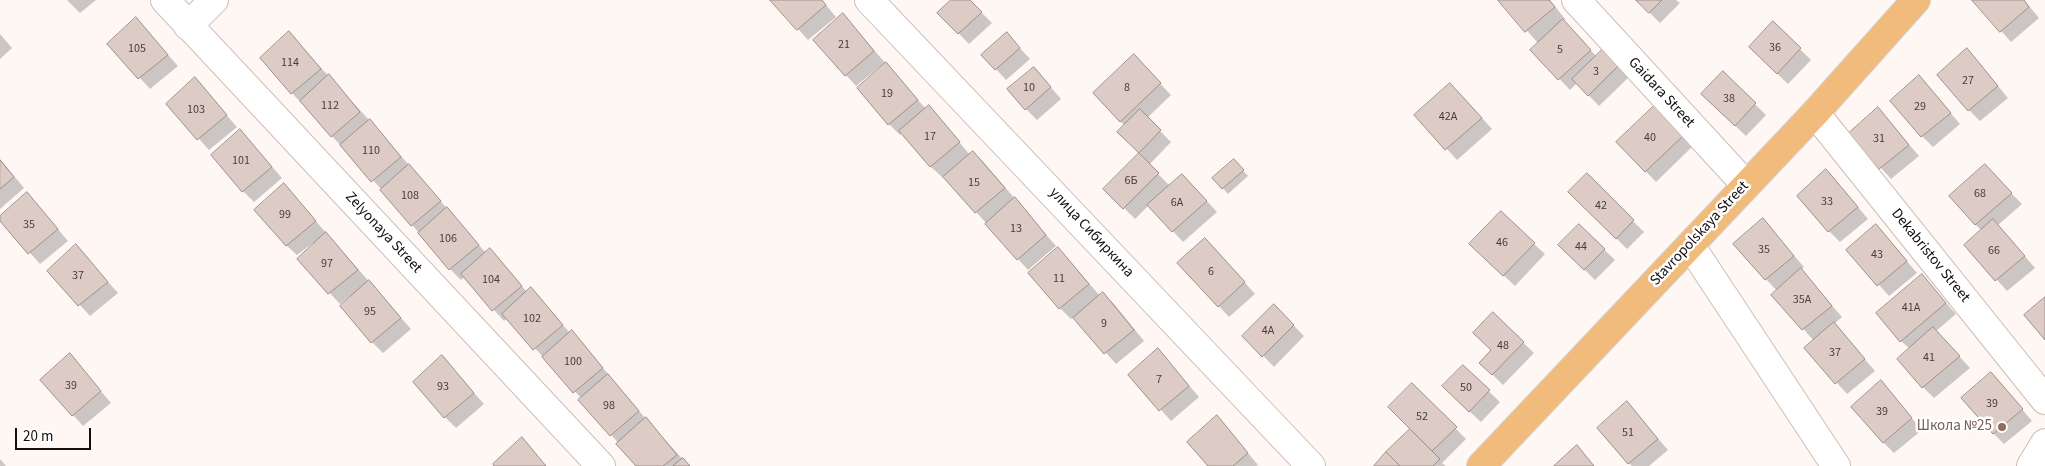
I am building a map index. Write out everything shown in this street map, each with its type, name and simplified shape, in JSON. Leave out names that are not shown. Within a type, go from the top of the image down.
[{"type":"main road","name":"Stavropolskaya Street","points":[[1482,466],[1815,113],[1916,0]]},
{"type":"street","name":"Zelyonaya Street","points":[[165,0],[601,466]]},
{"type":"street","points":[[188,26],[214,0]]},
{"type":"street","name":"улица Сибиркина","points":[[870,0],[1311,466]]},
{"type":"street","name":"Gaidara Street","points":[[1576,0],[1746,185]]},
{"type":"street","name":"Dekabristov Street","points":[[1815,113],[2045,400]]},
{"type":"street","points":[[1690,245],[1836,466]]},
{"type":"street","points":[[2031,466],[2045,443]]},
{"type":"building","points":[[770,0],[822,0],[826,5],[797,30]]},
{"type":"building","points":[[951,0],[970,0],[982,12],[958,34],[937,13]]},
{"type":"building","points":[[1498,0],[1549,0],[1555,7],[1525,32]]},
{"type":"building","points":[[1636,0],[1662,0],[1649,13]]},
{"type":"building","points":[[1972,0],[2024,0],[2029,7],[2000,32]]},
{"type":"building","points":[[843,13],[874,51],[845,76],[813,40]]},
{"type":"building","points":[[136,17],[168,55],[138,79],[107,44]]},
{"type":"building","points":[[1563,19],[1591,50],[1558,80],[1530,50]]},
{"type":"building","points":[[1773,21],[1801,48],[1777,74],[1749,47]]},
{"type":"building","points":[[289,31],[321,69],[291,94],[260,58]]},
{"type":"building","points":[[1007,32],[1020,48],[995,70],[981,55]]},
{"type":"building","points":[[1604,48],[1620,64],[1588,96],[1572,79]]},
{"type":"building","points":[[1967,48],[1998,86],[1968,111],[1937,75]]},
{"type":"building","points":[[1134,54],[1161,83],[1120,122],[1093,93]]},
{"type":"building","points":[[886,62],[918,100],[888,125],[857,88]]},
{"type":"building","points":[[1034,67],[1051,87],[1025,110],[1007,89]]},
{"type":"building","points":[[1723,71],[1756,103],[1735,126],[1701,94]]},
{"type":"building","points":[[329,74],[360,112],[331,137],[300,101]]},
{"type":"building","points":[[1919,75],[1951,113],[1921,137],[1890,101]]},
{"type":"building","points":[[195,77],[227,115],[197,140],[166,104]]},
{"type":"building","points":[[1450,83],[1482,118],[1445,150],[1414,115]]},
{"type":"building","points":[[929,105],[960,142],[930,167],[899,131]]},
{"type":"building","points":[[1655,105],[1684,135],[1645,172],[1616,142]]},
{"type":"building","points":[[1878,107],[1909,145],[1879,169],[1848,134]]},
{"type":"building","points":[[1140,109],[1161,130],[1139,153],[1117,132]]},
{"type":"building","points":[[370,119],[401,157],[371,182],[340,145]]},
{"type":"building","points":[[240,129],[272,167],[242,192],[211,155]]},
{"type":"building","points":[[973,151],[1005,188],[975,213],[943,177]]},
{"type":"building","points":[[1139,153],[1159,173],[1123,209],[1103,189]]},
{"type":"building","points":[[1234,159],[1244,170],[1222,189],[1212,178]]},
{"type":"building","points":[[0,160],[14,177],[0,189]]},
{"type":"building","points":[[409,164],[441,201],[411,226],[380,190]]},
{"type":"building","points":[[1985,164],[2012,193],[1975,225],[1949,196]]},
{"type":"building","points":[[1826,169],[1858,207],[1828,232],[1797,196]]},
{"type":"building","points":[[1587,173],[1634,220],[1616,239],[1568,192]]},
{"type":"building","points":[[1182,174],[1207,201],[1172,232],[1147,205]]},
{"type":"building","points":[[284,183],[316,221],[286,246],[254,210]]},
{"type":"building","points":[[27,192],[58,229],[28,254],[0,221],[0,216]]},
{"type":"building","points":[[1015,197],[1046,235],[1017,260],[985,224]]},
{"type":"building","points":[[447,207],[479,245],[449,270],[418,233]]},
{"type":"building","points":[[1501,211],[1535,243],[1503,276],[1469,244]]},
{"type":"building","points":[[1763,218],[1794,256],[1765,280],[1733,244]]},
{"type":"building","points":[[1993,219],[2025,256],[1995,281],[1964,245]]},
{"type":"building","points":[[1579,224],[1605,249],[1584,270],[1558,245]]},
{"type":"building","points":[[1876,224],[1907,261],[1877,286],[1846,250]]},
{"type":"building","points":[[326,232],[358,270],[328,294],[297,259]]},
{"type":"building","points":[[1205,238],[1245,282],[1218,307],[1177,263]]},
{"type":"building","points":[[76,244],[108,282],[78,306],[47,271]]},
{"type":"building","points":[[1058,247],[1089,284],[1059,309],[1028,273]]},
{"type":"building","points":[[490,248],[522,286],[492,311],[461,274]]},
{"type":"building","points":[[1801,268],[1832,306],[1802,330],[1771,295]]},
{"type":"building","points":[[1922,274],[1946,303],[1900,342],[1876,313]]},
{"type":"building","points":[[369,280],[401,318],[371,343],[340,306]]},
{"type":"building","points":[[531,287],[563,325],[533,350],[502,314]]},
{"type":"building","points":[[1103,292],[1134,330],[1104,354],[1073,318]]},
{"type":"building","points":[[2045,297],[2045,340],[2024,315]]},
{"type":"building","points":[[1274,304],[1294,325],[1262,357],[1242,336]]},
{"type":"building","points":[[1493,312],[1524,342],[1492,375],[1479,363],[1491,350],[1473,333]]},
{"type":"building","points":[[1834,322],[1865,359],[1835,384],[1804,348]]},
{"type":"building","points":[[1933,327],[1960,356],[1922,388],[1897,359]]},
{"type":"building","points":[[572,330],[603,368],[573,393],[542,357]]},
{"type":"building","points":[[1158,348],[1189,386],[1159,411],[1128,375]]},
{"type":"building","points":[[70,353],[101,391],[72,416],[40,380]]},
{"type":"building","points":[[442,355],[474,393],[444,418],[413,382]]},
{"type":"building","points":[[1463,365],[1490,390],[1469,412],[1442,386]]},
{"type":"building","points":[[1991,372],[2023,409],[1993,434],[1961,398]]},
{"type":"building","points":[[608,374],[639,411],[610,436],[578,400]]},
{"type":"building","points":[[1881,380],[1912,418],[1883,443],[1851,407]]},
{"type":"building","points":[[1412,383],[1457,427],[1432,451],[1388,407]]},
{"type":"building","points":[[1627,401],[1658,439],[1628,464],[1597,428]]},
{"type":"building","points":[[1217,415],[1248,453],[1233,466],[1208,466],[1187,442]]},
{"type":"building","points":[[646,417],[677,455],[663,466],[636,466],[616,444]]},
{"type":"building","points":[[1410,429],[1440,459],[1433,466],[1400,466],[1386,452]]},
{"type":"building","points":[[522,437],[546,466],[494,466],[493,464]]},
{"type":"building","points":[[1577,445],[1594,466],[1554,466]]},
{"type":"building","points":[[1386,452],[1400,466],[1374,466]]},
{"type":"building","points":[[683,458],[690,466],[673,466]]},
{"type":"place","name":"Школа №25","points":[[2002,427]]}]
